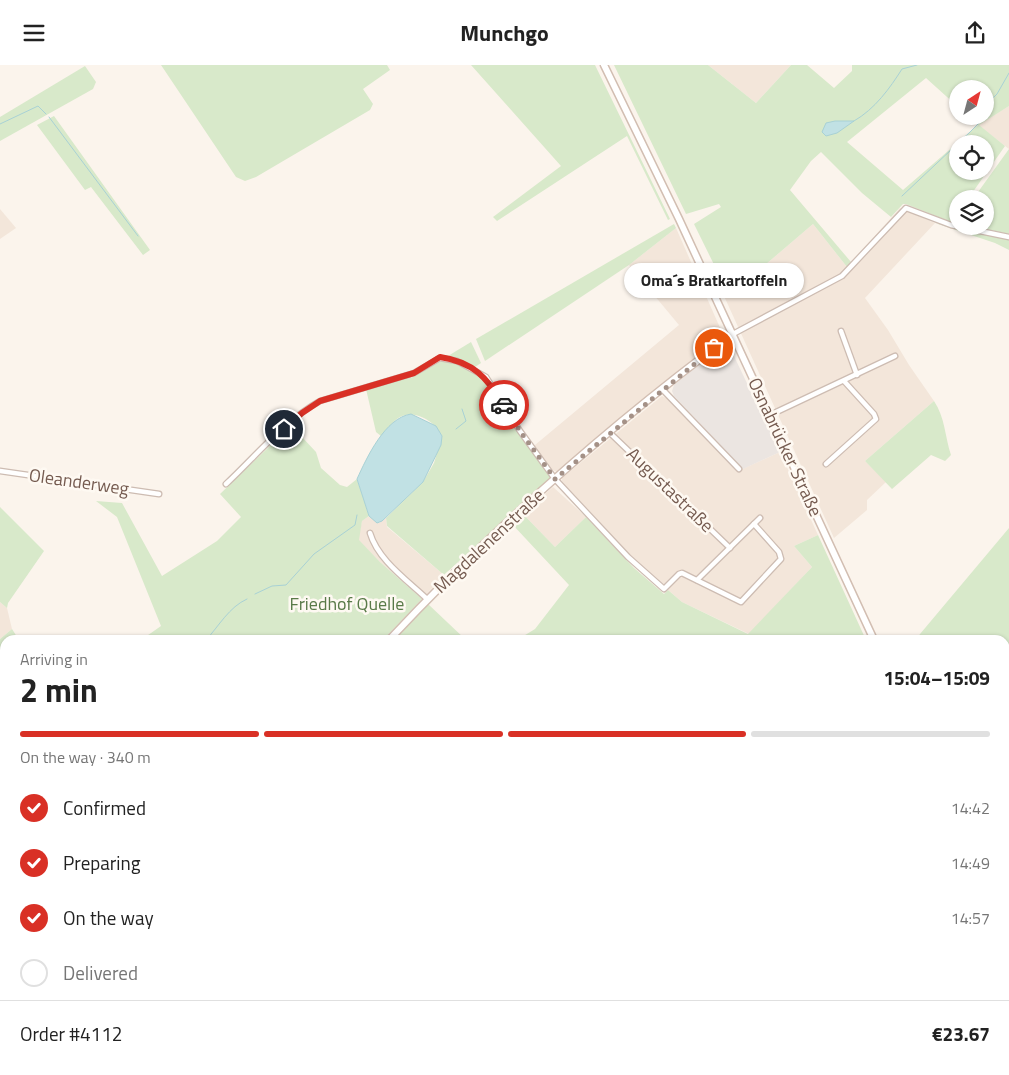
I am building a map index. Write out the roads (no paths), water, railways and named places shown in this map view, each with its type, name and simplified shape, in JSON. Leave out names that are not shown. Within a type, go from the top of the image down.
[{"type":"main road","name":"Osnabrücker Straße","points":[[604,65],[733,334],[872,635]]},
{"type":"main road","name":"Magdalenenstraße","points":[[394,635],[426,599],[555,479],[733,334]]},
{"type":"street","points":[[733,334],[842,276],[906,208],[952,225],[1009,237]]},
{"type":"street","points":[[841,331],[857,375]]},
{"type":"street","points":[[770,415],[895,356]]},
{"type":"street","points":[[226,484],[294,419],[320,401],[414,373],[440,357],[457,361],[486,377],[520,431],[555,479],[634,563],[664,589],[679,574],[697,580],[740,602],[781,559],[779,553],[754,524]]},
{"type":"street","points":[[826,464],[876,419],[874,414],[844,381]]},
{"type":"street","points":[[663,390],[739,469]]},
{"type":"street","name":"Augustastraße","points":[[610,433],[730,548]]},
{"type":"street","name":"Oleanderweg","points":[[0,471],[159,494]]},
{"type":"street","points":[[697,580],[760,518]]},
{"type":"street","points":[[370,533],[377,549],[388,562],[426,599]]},
{"type":"water","points":[[854,121],[837,133],[826,136],[822,132],[826,123]]},
{"type":"water","points":[[411,414],[436,426],[442,436],[441,445],[423,482],[382,521],[377,523],[369,516],[357,479],[366,460],[385,431],[402,417]]},
{"type":"waterway","points":[[854,121],[875,104],[887,91],[902,69],[917,65]]},
{"type":"waterway","points":[[994,97],[1009,73]]},
{"type":"waterway","points":[[0,124],[38,106],[46,114]]},
{"type":"waterway","points":[[49,117],[138,236]]},
{"type":"waterway","points":[[902,196],[977,125]]},
{"type":"waterway","points":[[456,429],[466,421],[462,409]]},
{"type":"waterway","points":[[255,594],[272,586],[286,585],[314,554],[355,525],[357,515]]},
{"type":"waterway","points":[[210,635],[235,607],[247,599]]},
{"type":"place","name":"Oma´s Bratkartoffeln","points":[[714,348]]},
{"type":"park label","name":"Friedhof Quelle","points":[[347,604]]}]
